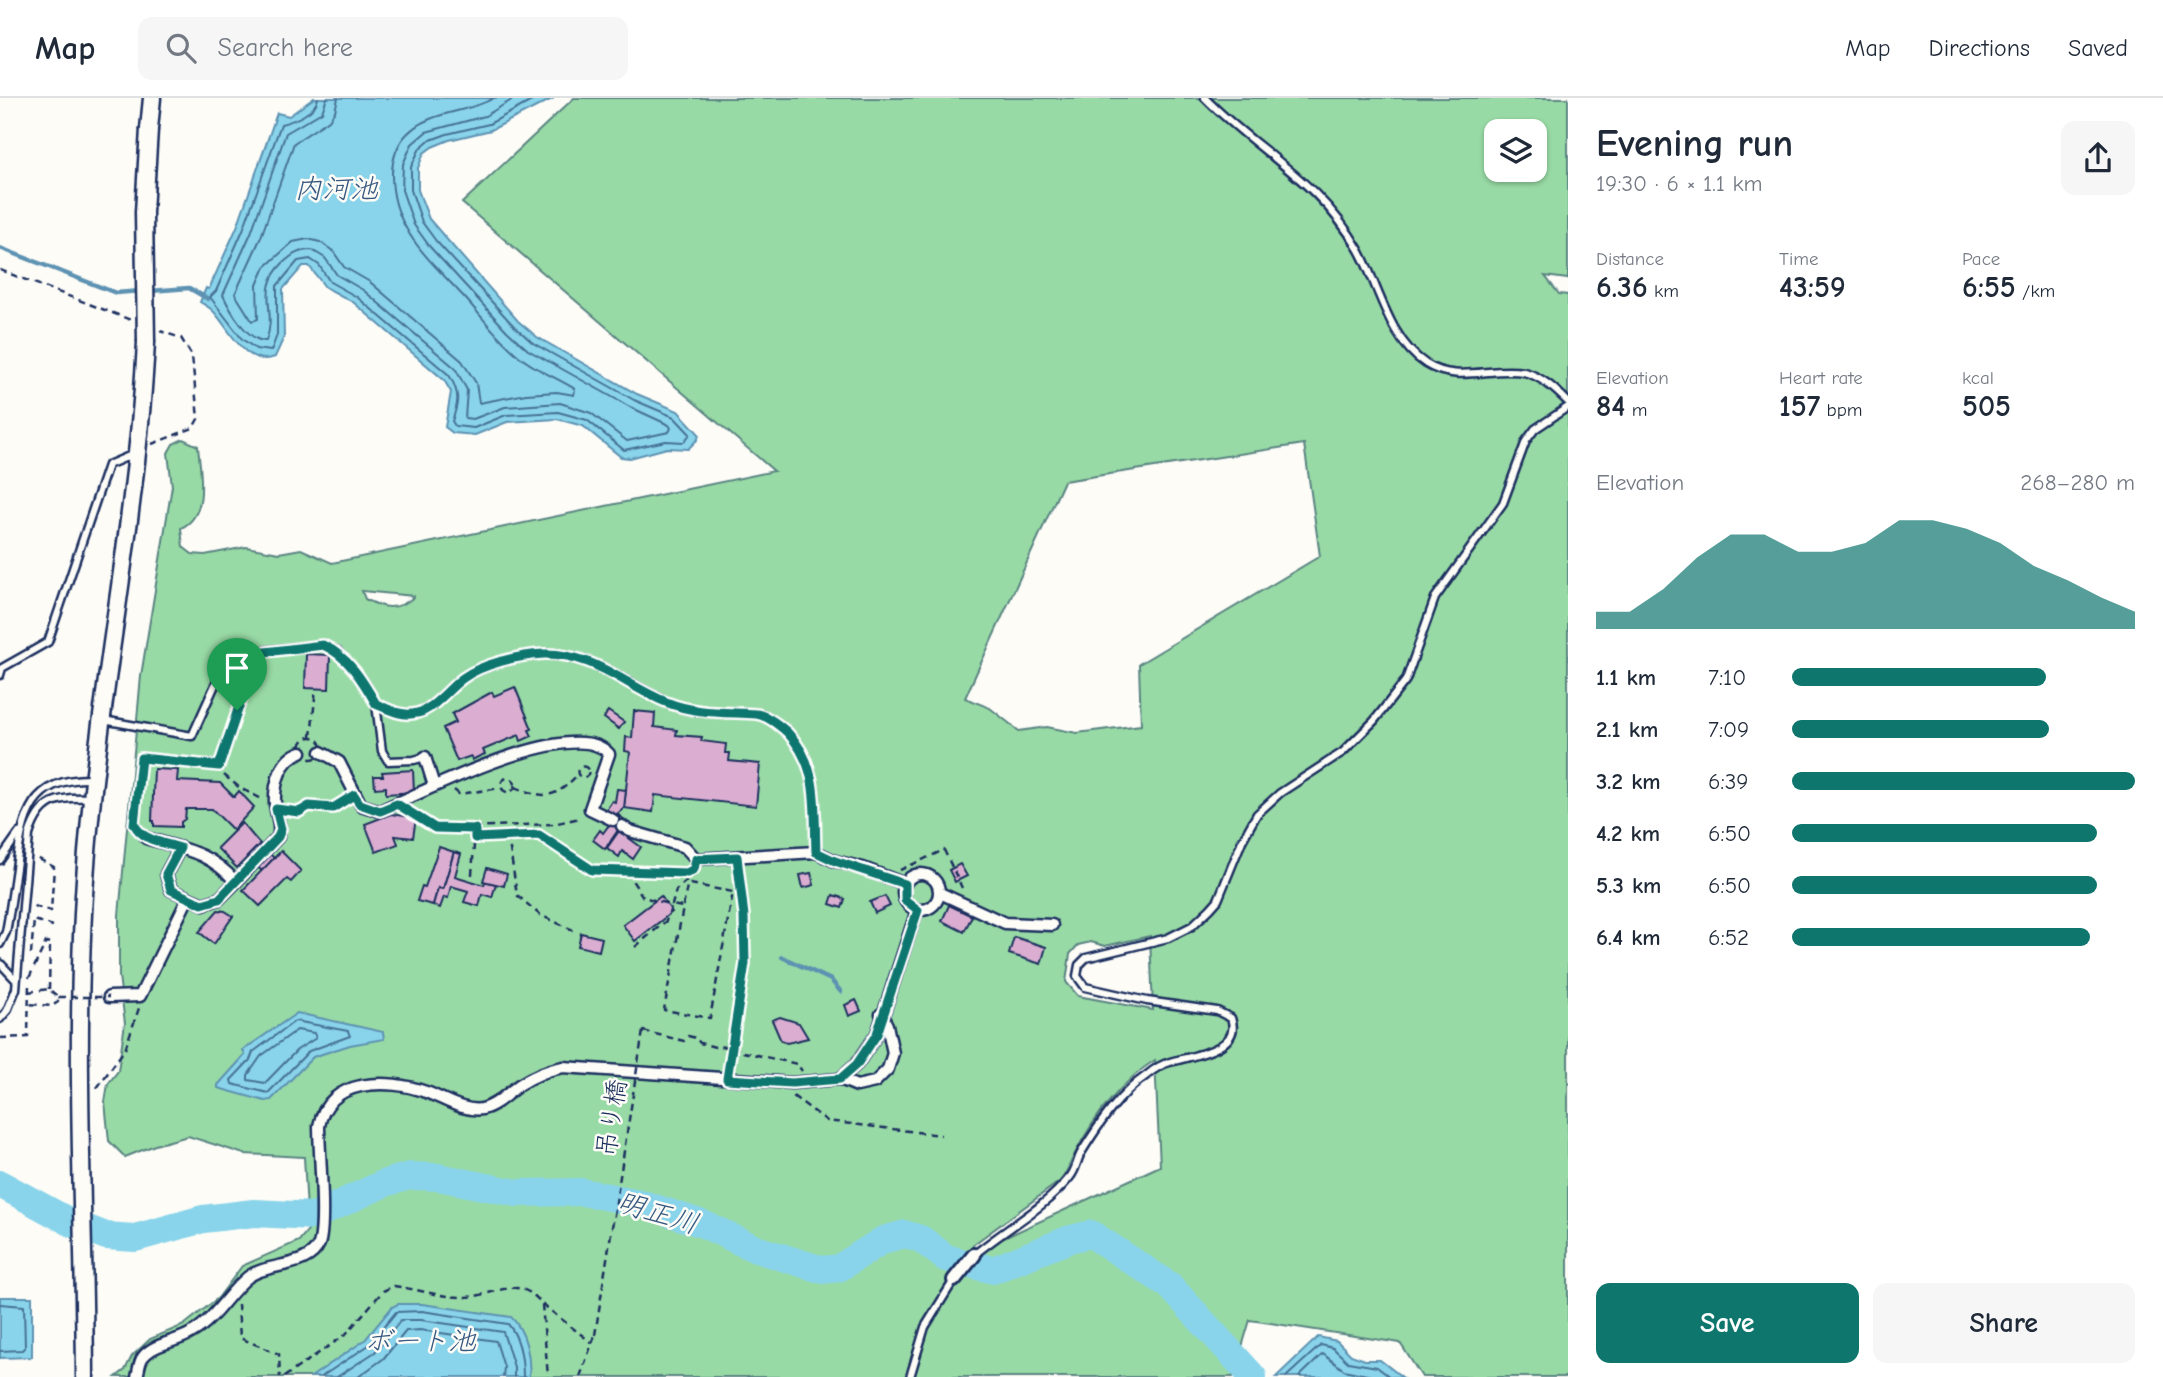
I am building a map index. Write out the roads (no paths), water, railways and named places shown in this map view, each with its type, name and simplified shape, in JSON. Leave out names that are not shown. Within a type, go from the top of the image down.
[{"type":"street","points":[[86,1377],[82,955],[85,879],[101,720],[138,452],[150,335],[145,179],[152,98]]},
{"type":"street","points":[[321,752],[339,762],[360,804],[380,811],[449,778],[538,748],[589,742],[609,754],[590,808],[629,831],[685,847],[696,859],[816,852],[905,884]]},
{"type":"street","points":[[180,848],[166,874],[171,890],[202,904],[219,899],[278,837],[281,829],[275,807],[284,763],[301,752]]},
{"type":"street","points":[[425,757],[434,786]]},
{"type":"street","points":[[146,838],[219,864],[236,882]]},
{"type":"street","points":[[940,893],[930,908],[918,910],[905,900],[905,884],[914,876],[926,875],[936,882],[940,893],[1005,923],[1052,925]]},
{"type":"street","points":[[109,997],[140,996],[188,898]]},
{"type":"street","points":[[840,1079],[868,1050],[877,1034],[881,1014],[918,910]]},
{"type":"street","points":[[137,1377],[141,1359],[149,1351],[191,1334],[224,1306],[247,1278],[259,1271],[304,1258],[314,1252],[322,1230],[319,1155],[322,1111],[331,1098],[345,1090],[362,1085],[401,1086],[424,1091],[462,1107],[483,1109],[547,1070],[563,1067],[774,1082],[840,1079],[857,1086],[875,1082],[888,1069],[894,1053],[887,1025],[881,1014]]},
{"type":"street","points":[[954,1280],[974,1255]]},
{"type":"lane","points":[[1205,98],[1313,189],[1332,209],[1359,251],[1394,325],[1410,351],[1443,372],[1467,375],[1524,372],[1539,377],[1568,402]]},
{"type":"lane","points":[[974,1255],[1057,1191],[1073,1175],[1079,1157],[1092,1136],[1131,1087],[1167,1063],[1217,1048],[1231,1035],[1231,1018],[1217,1011],[1147,1001],[1085,987],[1077,976],[1079,965],[1086,958],[1168,938],[1192,926],[1210,909],[1222,890],[1242,841],[1257,814],[1280,793],[1343,752],[1374,721],[1406,680],[1435,598],[1503,503],[1526,441],[1535,429],[1568,407]]},
{"type":"lane","points":[[0,674],[2,668],[48,642],[108,465],[138,452]]},
{"type":"lane","points":[[101,720],[192,736],[224,665],[242,653],[323,645],[338,652],[365,684],[376,704],[382,751],[388,761],[425,757]]},
{"type":"lane","points":[[146,838],[138,832],[134,824],[141,758],[219,766],[257,653]]},
{"type":"lane","points":[[376,704],[405,715],[421,713],[464,677],[485,666],[544,654],[591,661],[684,709],[738,715],[758,714],[779,724],[801,747],[812,770],[816,852]]},
{"type":"lane","points":[[0,944],[6,932],[20,832],[27,813],[43,792],[71,778],[94,779]]},
{"type":"lane","points":[[0,1019],[13,1000],[28,853],[35,817],[50,802],[60,798],[93,798]]},
{"type":"lane","points":[[0,860],[20,832]]},
{"type":"lane","points":[[0,963],[16,980]]},
{"type":"lane","points":[[910,1377],[925,1327],[954,1280]]},
{"type":"water","name":"内河池","points":[[314,98],[554,98],[491,130],[449,140],[424,153],[418,168],[418,190],[429,219],[518,321],[537,337],[637,394],[678,411],[699,434],[698,439],[688,449],[667,448],[630,458],[621,457],[583,426],[557,419],[507,422],[475,435],[453,433],[445,427],[451,392],[444,380],[353,302],[325,287],[309,266],[303,266],[283,289],[284,337],[275,357],[255,357],[239,345],[213,311],[200,302],[206,288],[209,289],[237,227],[277,113],[289,116]]},
{"type":"water","points":[[297,1013],[383,1032],[384,1039],[350,1045],[313,1057],[271,1100],[265,1101],[218,1088],[245,1055],[243,1050]]},
{"type":"water","points":[[0,1297],[32,1297],[32,1357],[0,1358]]},
{"type":"water","name":"ボート池","points":[[398,1304],[422,1304],[511,1317],[526,1345],[529,1377],[311,1377],[365,1340],[392,1307]]},
{"type":"water","points":[[1318,1337],[1337,1341],[1351,1355],[1365,1360],[1380,1360],[1402,1377],[1276,1377]]},
{"type":"waterway","points":[[0,248],[116,293],[141,291]]},
{"type":"waterway","points":[[150,291],[189,288],[208,299]]},
{"type":"waterway","points":[[782,957],[831,980],[841,992]]},
{"type":"waterway","name":"明正川","points":[[0,1184],[70,1222],[106,1236],[135,1238],[203,1219],[254,1213],[314,1216],[385,1183],[410,1176],[438,1177],[517,1193],[582,1192],[640,1203],[703,1224],[756,1249],[823,1270],[839,1268],[883,1240],[905,1234],[921,1239],[946,1258],[993,1270],[1070,1239],[1091,1234],[1169,1285],[1253,1377]]}]
